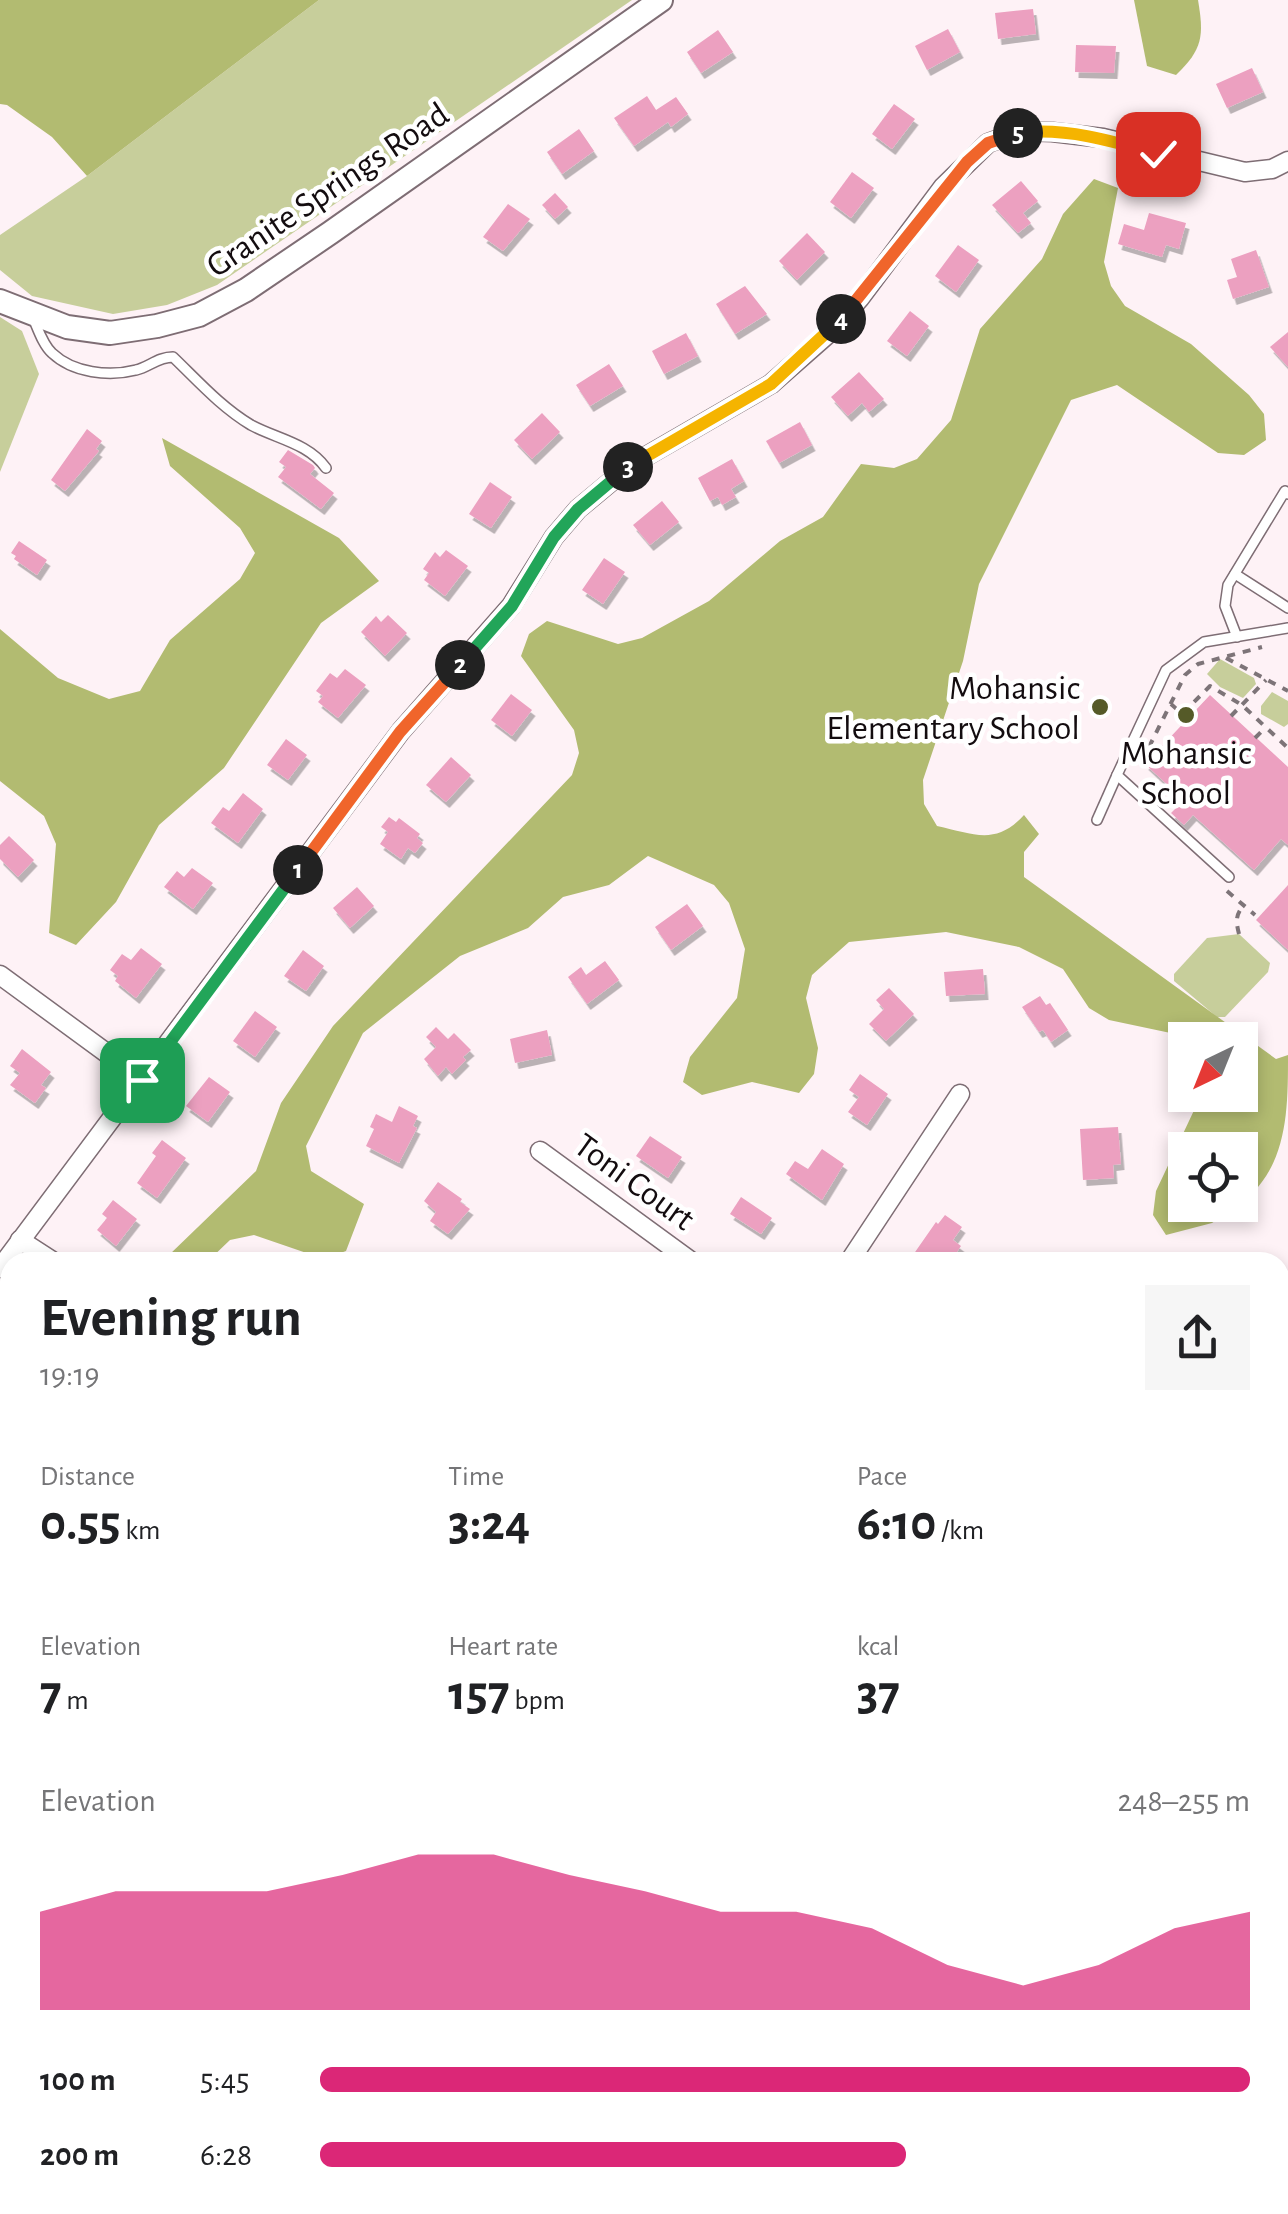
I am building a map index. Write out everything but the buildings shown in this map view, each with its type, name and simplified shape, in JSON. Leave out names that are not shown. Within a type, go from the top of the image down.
[{"type":"street","name":"Granite Springs Road","points":[[0,300],[67,327],[110,332],[199,315],[246,290],[330,234],[661,0]]},
{"type":"street","points":[[11,1252],[400,732],[512,606],[554,537],[578,509],[631,465],[771,384],[814,346],[860,298],[944,187],[988,143],[1021,132],[1052,132],[1103,138],[1245,172],[1286,167]]},
{"type":"street","points":[[0,975],[142,1080]]},
{"type":"street","points":[[856,1252],[960,1094]]},
{"type":"street","name":"Toni Court","points":[[540,1151],[678,1252]]},
{"type":"street","points":[[20,1240],[39,1252]]},
{"type":"lane","points":[[32,316],[50,352],[70,366],[108,375],[140,370],[164,357],[173,357],[221,404],[253,426],[318,456],[326,468]]},
{"type":"lane","points":[[1238,637],[1225,606],[1228,586],[1284,491],[1288,494]]},
{"type":"lane","points":[[1235,574],[1288,608]]},
{"type":"lane","points":[[1097,820],[1166,670],[1204,642],[1288,628]]},
{"type":"lane","points":[[1118,775],[1229,877]]},
{"type":"path","points":[[1147,762],[1144,757],[1186,675],[1198,664],[1272,645]]},
{"type":"path","points":[[1225,657],[1288,691]]},
{"type":"path","points":[[1231,716],[1266,680]]},
{"type":"path","points":[[1171,704],[1184,716],[1210,686],[1242,705],[1288,748]]},
{"type":"path","points":[[1255,738],[1266,727]]},
{"type":"path","points":[[1229,877],[1221,886],[1254,915]]},
{"type":"path","points":[[1239,934],[1236,922],[1244,905]]},
{"type":"green space","points":[[0,0],[319,0],[87,176],[52,137],[0,104]]},
{"type":"green space","points":[[319,0],[632,0],[217,285],[167,305],[113,314],[32,296],[0,270],[0,235],[87,176]]},
{"type":"green space","points":[[1134,0],[1198,0],[1199,41],[1192,57],[1176,75],[1147,66]]},
{"type":"green space","points":[[1094,179],[1118,188],[1104,262],[1111,286],[1125,306],[1191,344],[1249,395],[1264,414],[1266,440],[1244,455],[1218,453],[1117,385],[1071,400],[979,584],[963,661],[923,780],[924,804],[937,826],[973,834],[1004,831],[1024,815],[1039,834],[1024,852],[1024,877],[1225,1022],[1168,1022],[1168,1032],[1109,1020],[1089,1008],[1063,969],[1019,947],[946,932],[849,942],[812,975],[806,998],[818,1048],[814,1074],[799,1093],[752,1082],[702,1095],[683,1082],[690,1057],[737,998],[745,949],[729,903],[714,885],[648,856],[609,885],[563,897],[528,928],[460,956],[363,1033],[306,1146],[311,1171],[364,1204],[346,1251],[304,1252],[254,1235],[230,1240],[217,1252],[172,1252],[256,1171],[281,1103],[333,1026],[572,775],[579,753],[574,730],[521,656],[529,634],[547,621],[618,644],[642,638],[709,601],[780,541],[823,517],[861,464],[894,468],[917,459],[951,420],[980,329],[1042,259],[1063,214]]},
{"type":"green space","points":[[0,317],[22,331],[39,374],[0,472]]},
{"type":"green space","points":[[162,438],[339,538],[379,581],[321,623],[224,768],[159,825],[116,902],[76,945],[49,933],[56,844],[44,816],[0,781],[0,629],[58,678],[109,699],[140,691],[170,640],[240,579],[255,553],[240,528],[170,466]]},
{"type":"green space","points":[[1220,659],[1254,678],[1256,684],[1243,698],[1220,687],[1207,674]]},
{"type":"green space","points":[[1272,692],[1288,701],[1288,724],[1284,727],[1261,714],[1261,706]]},
{"type":"green space","points":[[1239,934],[1270,963],[1268,972],[1225,1017],[1217,1017],[1174,981],[1174,974],[1207,938]]},
{"type":"green space","points":[[1258,1046],[1276,1059],[1288,1055],[1282,1137],[1258,1187],[1258,1132],[1184,1132],[1193,1112],[1258,1112]]},
{"type":"green space","points":[[1168,1166],[1168,1222],[1213,1222],[1166,1235],[1153,1215],[1156,1191]]},
{"type":"place","name":"Mohansic Elementary School","points":[[1100,707]]},
{"type":"place","name":"Mohansic School","points":[[1186,715]]},
{"type":"route","points":[[142,1080],[400,732],[512,606],[554,537],[578,509],[631,465],[771,384],[829,333],[944,187],[988,143],[1021,132],[1052,132],[1103,138],[1158,154]]}]
